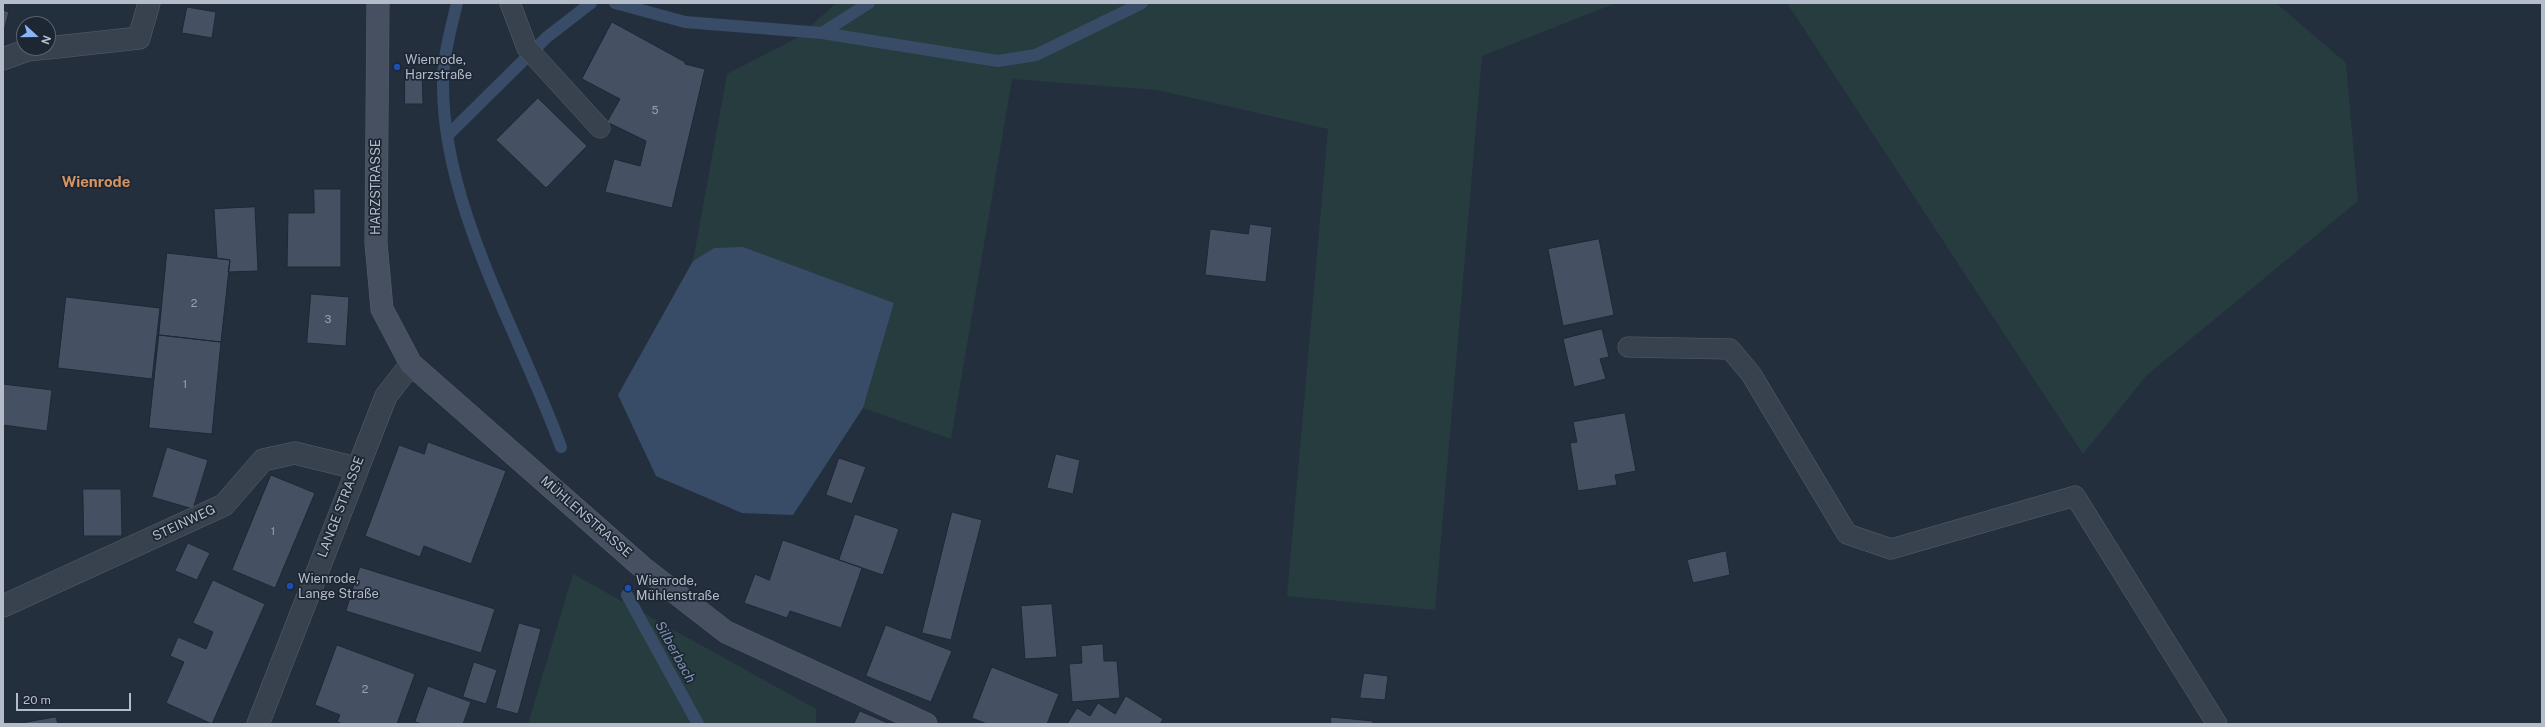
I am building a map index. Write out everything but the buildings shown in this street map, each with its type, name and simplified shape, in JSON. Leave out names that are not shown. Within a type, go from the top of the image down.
[{"type":"main road","name":"HARZSTRASSE","points":[[378,3],[376,243],[382,309],[411,364]]},
{"type":"main road","name":"MÜHLENSTRASSE","points":[[411,364],[642,567],[726,632],[926,724]]},
{"type":"street","points":[[56,47],[138,38],[149,3]]},
{"type":"street","points":[[3,59],[16,54]]},
{"type":"street","name":"LANGE STRASSE","points":[[258,724],[356,468],[386,396],[411,364]]},
{"type":"street","name":"STEINWEG","points":[[3,606],[224,505],[263,460],[295,453],[356,468]]},
{"type":"lane","points":[[510,3],[526,48],[600,128]]},
{"type":"lane","points":[[1628,347],[1730,349],[1750,374],[1847,534],[1869,542],[1891,549],[2075,496],[2217,724]]},
{"type":"green space","points":[[836,3],[1616,3],[1482,56],[1435,610],[1287,596],[1328,129],[1157,90],[1012,79],[951,439],[863,408],[894,303],[714,248],[693,261],[727,74],[799,37]]},
{"type":"green space","points":[[1787,3],[2276,3],[2346,63],[2358,201],[2147,375],[2083,454]]},
{"type":"green space","points":[[573,574],[816,709],[816,724],[528,724]]},
{"type":"water","points":[[743,247],[894,303],[863,408],[793,515],[742,513],[656,476],[618,395],[693,261],[714,248]]},
{"type":"waterway","points":[[457,3],[443,73],[446,129],[455,176],[469,222],[486,269],[561,447]]},
{"type":"waterway","points":[[447,136],[547,37],[591,3]]},
{"type":"waterway","points":[[615,3],[685,22],[822,33],[998,61],[1036,55],[1142,3]]},
{"type":"waterway","points":[[822,33],[869,3]]},
{"type":"waterway","name":"Silberbach","points":[[627,595],[698,724]]},
{"type":"place","name":"Wienrode, Harzstraße","points":[[397,67]]},
{"type":"place","name":"Wienrode, Lange Straße","points":[[290,586]]},
{"type":"place","name":"Wienrode, Mühlenstraße","points":[[628,588]]},
{"type":"district","name":"Wienrode","points":[[96,182]]}]
